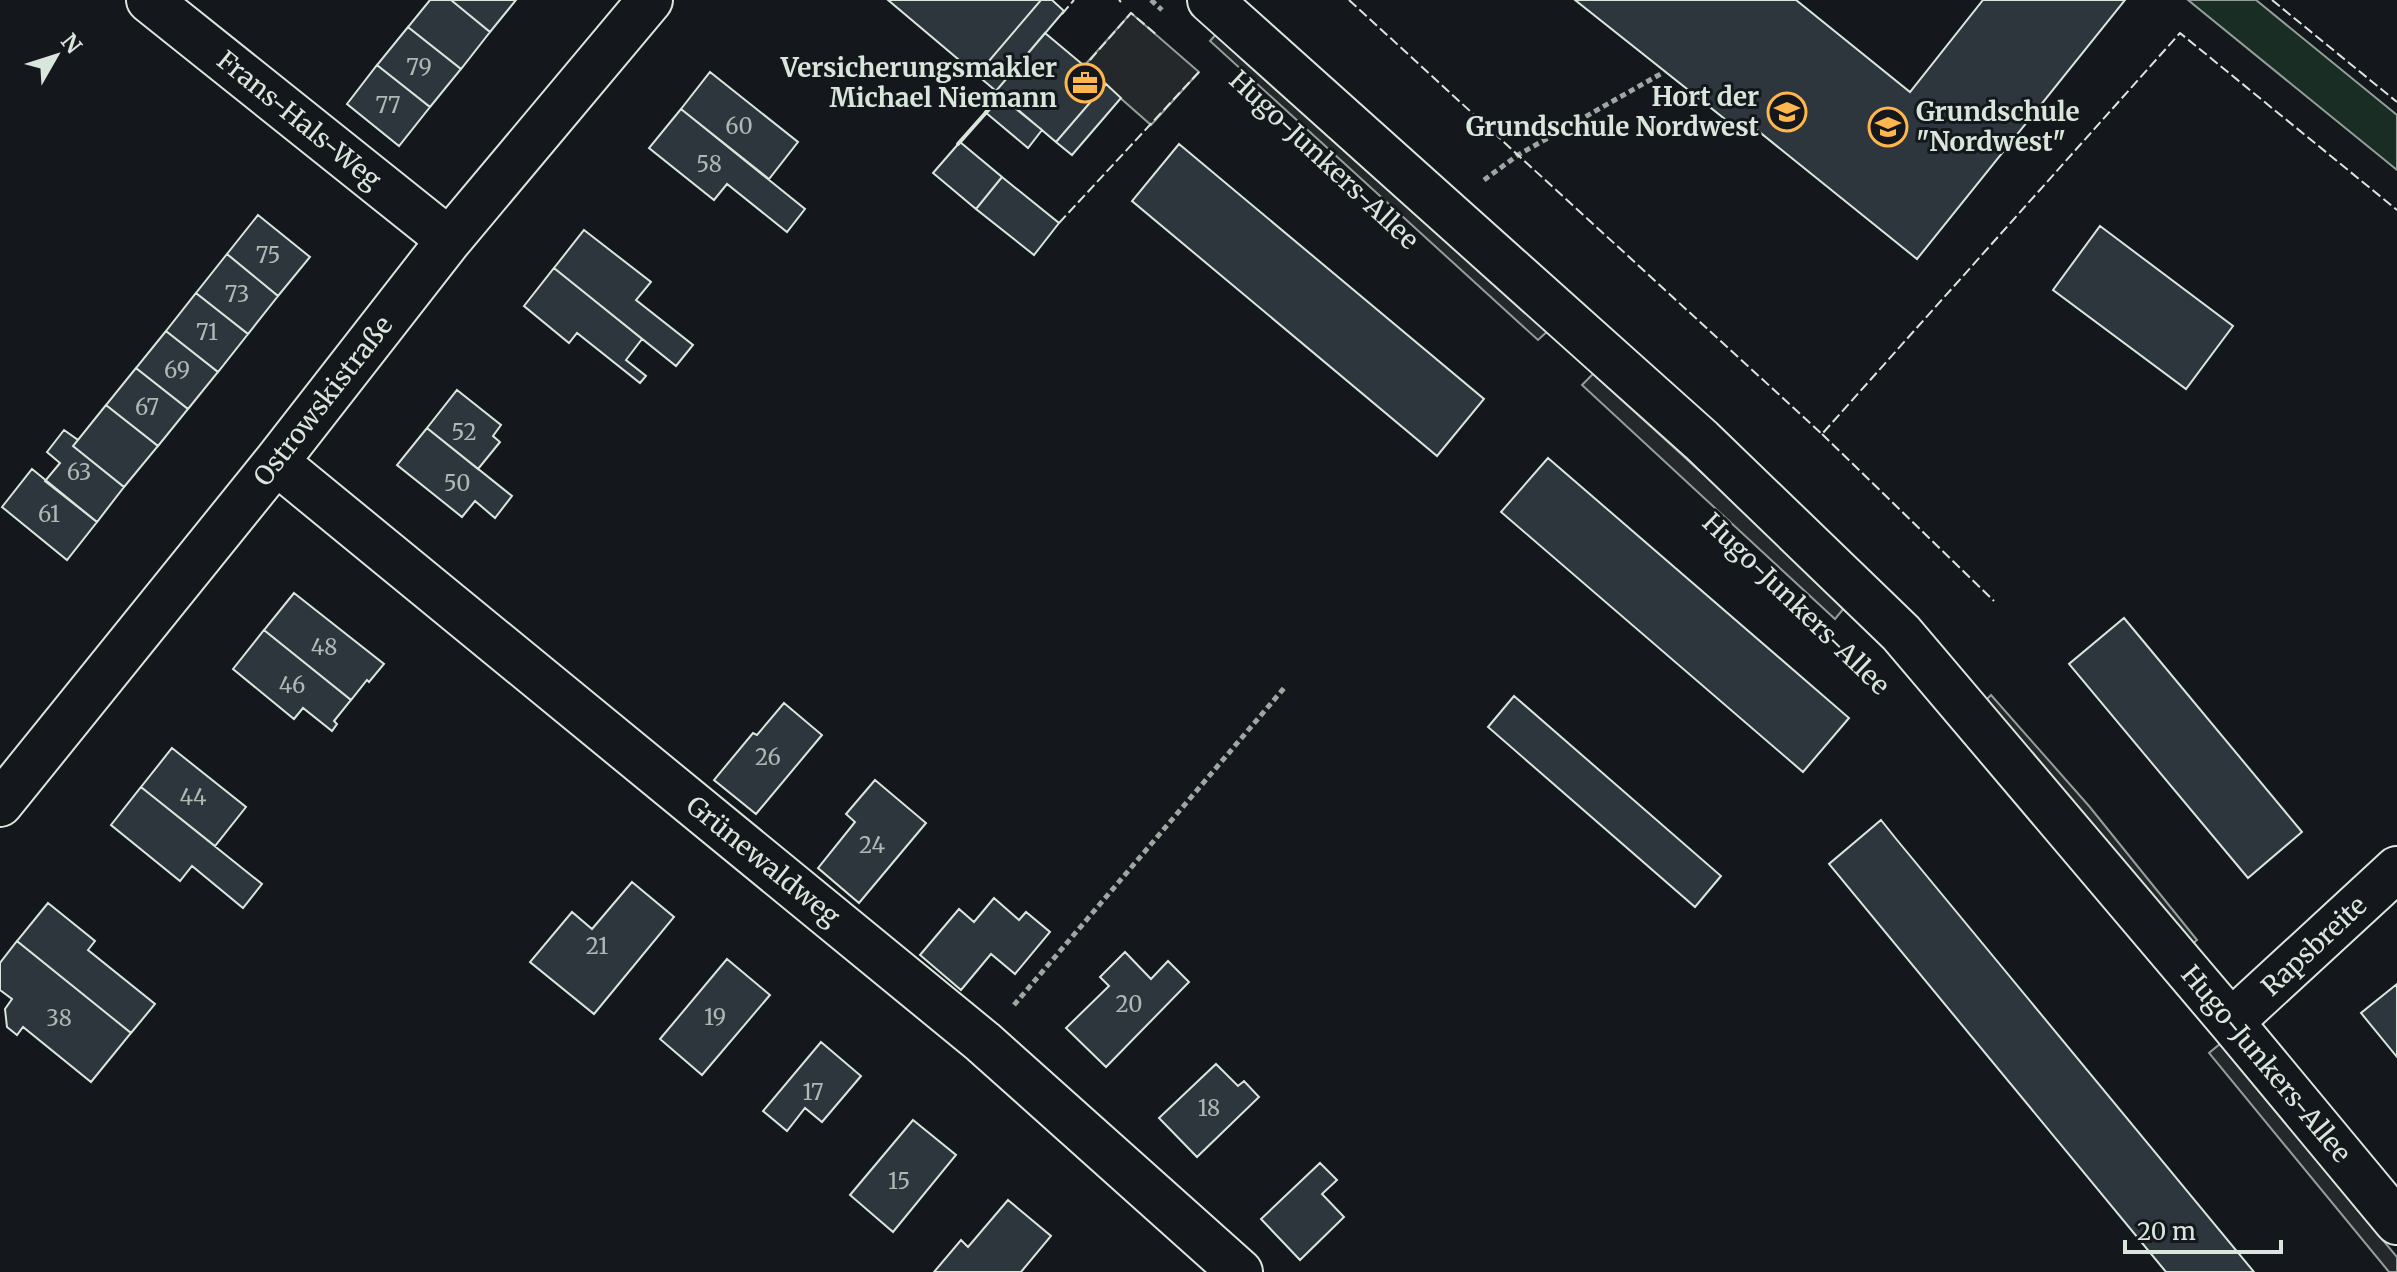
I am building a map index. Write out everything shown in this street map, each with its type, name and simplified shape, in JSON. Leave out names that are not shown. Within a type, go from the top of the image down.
[{"type":"street","name":"Frans-Hals-Weg","points":[[149,0],[449,240]]},
{"type":"street","name":"Ostrowskistraße","points":[[0,804],[276,462],[449,240],[650,0]]},
{"type":"street","name":"Hugo-Junkers-Allee","points":[[1210,0],[1701,440],[1901,633],[2397,1222]]},
{"type":"street","name":"Grünewaldweg","points":[[276,462],[983,1042],[1240,1272]]},
{"type":"street","name":"Rapsbreite","points":[[2231,1022],[2397,869]]},
{"type":"path","points":[[1151,0],[1171,18]]},
{"type":"path","points":[[1477,185],[1518,155],[1664,72]]},
{"type":"path","points":[[983,1042],[1285,687]]},
{"type":"green space","points":[[2188,0],[2256,0],[2397,115],[2397,170]]},
{"type":"shaded area","points":[[1131,13],[1199,72],[1151,125],[1084,66]]},
{"type":"shaded area","points":[[1218,32],[1549,330],[1538,340],[1210,41]]},
{"type":"shaded area","points":[[1593,374],[1845,607],[1835,619],[1582,385]]},
{"type":"shaded area","points":[[1991,695],[2089,806],[2197,940],[2188,948],[1982,704]]},
{"type":"shaded area","points":[[2220,1044],[2397,1257],[2397,1272],[2389,1272],[2209,1053]]},
{"type":"building","points":[[430,0],[451,0],[490,32],[461,69],[408,27]]},
{"type":"building","points":[[451,0],[516,0],[490,32]]},
{"type":"building","points":[[888,0],[1041,0],[977,75]]},
{"type":"building","points":[[1041,0],[1052,0],[1064,11],[996,91],[977,75]]},
{"type":"building","name":"Grundschule \"Nordwest\"","points":[[1575,0],[1796,0],[1910,92],[1983,0],[2125,0],[1917,259],[1747,122],[1740,131]]},
{"type":"building","points":[[408,27],[461,69],[430,107],[377,65]]},
{"type":"building","points":[[1045,33],[1106,84],[1056,142],[996,91]]},
{"type":"building","points":[[377,65],[430,107],[399,146],[347,104]]},
{"type":"building","points":[[710,72],[798,142],[769,179],[681,109]]},
{"type":"building","points":[[1106,84],[1121,98],[1072,155],[1056,142]]},
{"type":"building","points":[[1000,96],[1042,130],[1028,148],[985,112]]},
{"type":"building","points":[[681,109],[805,209],[787,232],[727,184],[714,200],[649,148]]},
{"type":"building","points":[[960,142],[1002,177],[976,209],[933,173]]},
{"type":"building","points":[[1179,144],[1484,399],[1437,456],[1132,201]]},
{"type":"building","points":[[1002,177],[1059,223],[1034,255],[976,209]]},
{"type":"building","points":[[258,215],[310,257],[278,296],[227,254]]},
{"type":"building","points":[[2100,226],[2233,326],[2186,389],[2053,290]]},
{"type":"building","points":[[584,230],[651,282],[636,300],[693,345],[676,366],[554,268]]},
{"type":"building","points":[[227,254],[278,296],[248,334],[196,293]]},
{"type":"building","points":[[554,268],[642,339],[626,360],[646,376],[640,383],[577,333],[569,343],[524,306]]},
{"type":"building","points":[[196,293],[248,334],[218,372],[166,331]]},
{"type":"building","points":[[166,331],[218,372],[188,409],[136,368]]},
{"type":"building","points":[[136,368],[188,409],[158,446],[106,405]]},
{"type":"building","points":[[457,390],[501,425],[493,436],[500,442],[478,469],[427,428]]},
{"type":"building","points":[[106,405],[158,446],[124,487],[73,446]]},
{"type":"building","points":[[427,428],[512,496],[495,518],[475,501],[462,517],[397,465]]},
{"type":"building","points":[[64,430],[78,440],[73,446],[124,487],[97,522],[45,481],[60,463],[47,452]]},
{"type":"building","points":[[1548,458],[1849,718],[1803,772],[1501,512]]},
{"type":"building","points":[[32,469],[97,522],[67,560],[2,507]]},
{"type":"building","points":[[294,593],[384,664],[351,700],[264,630]]},
{"type":"building","points":[[2124,618],[2302,832],[2248,878],[2069,664]]},
{"type":"building","points":[[264,630],[351,700],[334,721],[337,724],[332,731],[303,708],[294,719],[233,669]]},
{"type":"building","points":[[1514,696],[1721,876],[1695,907],[1488,727]]},
{"type":"building","points":[[784,703],[822,735],[756,814],[714,780],[753,733],[757,735]]},
{"type":"building","points":[[172,748],[246,807],[215,846],[141,787]]},
{"type":"building","points":[[875,780],[926,823],[859,903],[818,868],[855,822],[846,814]]},
{"type":"building","points":[[141,787],[262,884],[243,908],[192,866],[180,881],[111,825]]},
{"type":"building","points":[[1881,820],[2254,1272],[2166,1272],[1829,864]]},
{"type":"building","points":[[632,882],[674,917],[594,1014],[530,962],[572,912],[592,929]]},
{"type":"building","points":[[994,898],[1019,920],[1026,912],[1050,932],[1015,974],[991,954],[961,990],[920,955],[959,909],[974,922]]},
{"type":"building","points":[[48,903],[95,941],[88,950],[155,1004],[131,1033],[17,941]]},
{"type":"building","points":[[17,941],[131,1033],[91,1082],[23,1027],[17,1035],[7,1027],[5,1009],[12,999],[0,990],[0,963]]},
{"type":"building","points":[[1125,952],[1151,979],[1168,961],[1189,982],[1106,1067],[1066,1028],[1109,986],[1100,977]]},
{"type":"building","points":[[727,959],[770,995],[702,1075],[660,1039]]},
{"type":"building","points":[[2397,984],[2397,1057],[2361,1013]]},
{"type":"building","points":[[821,1042],[861,1076],[822,1122],[805,1108],[787,1131],[763,1111]]},
{"type":"building","points":[[1216,1064],[1238,1086],[1244,1081],[1259,1097],[1197,1157],[1159,1118]]},
{"type":"building","points":[[913,1120],[956,1155],[893,1232],[850,1195]]},
{"type":"building","points":[[1320,1163],[1337,1180],[1322,1194],[1344,1217],[1300,1260],[1261,1219]]},
{"type":"building","points":[[1008,1200],[1051,1236],[1021,1272],[934,1272],[961,1240],[968,1247]]},
{"type":"fence","points":[[1062,14],[1074,0]]},
{"type":"fence","points":[[1349,0],[1822,434],[2180,33],[2397,210]]},
{"type":"fence","points":[[2272,0],[2397,102]]},
{"type":"fence","points":[[1090,60],[1131,13],[1157,35]]},
{"type":"fence","points":[[1059,223],[1199,72]]},
{"type":"fence","points":[[1822,434],[1994,601]]},
{"type":"wall","points":[[958,144],[990,108]]},
{"type":"place","name":"Versicherungsmakler Michael Niemann","points":[[1085,83]]},
{"type":"place","name":"Hort der Grundschule Nordwest","points":[[1787,112]]},
{"type":"place","name":"Grundschule \"Nordwest\"","points":[[1888,127]]}]
